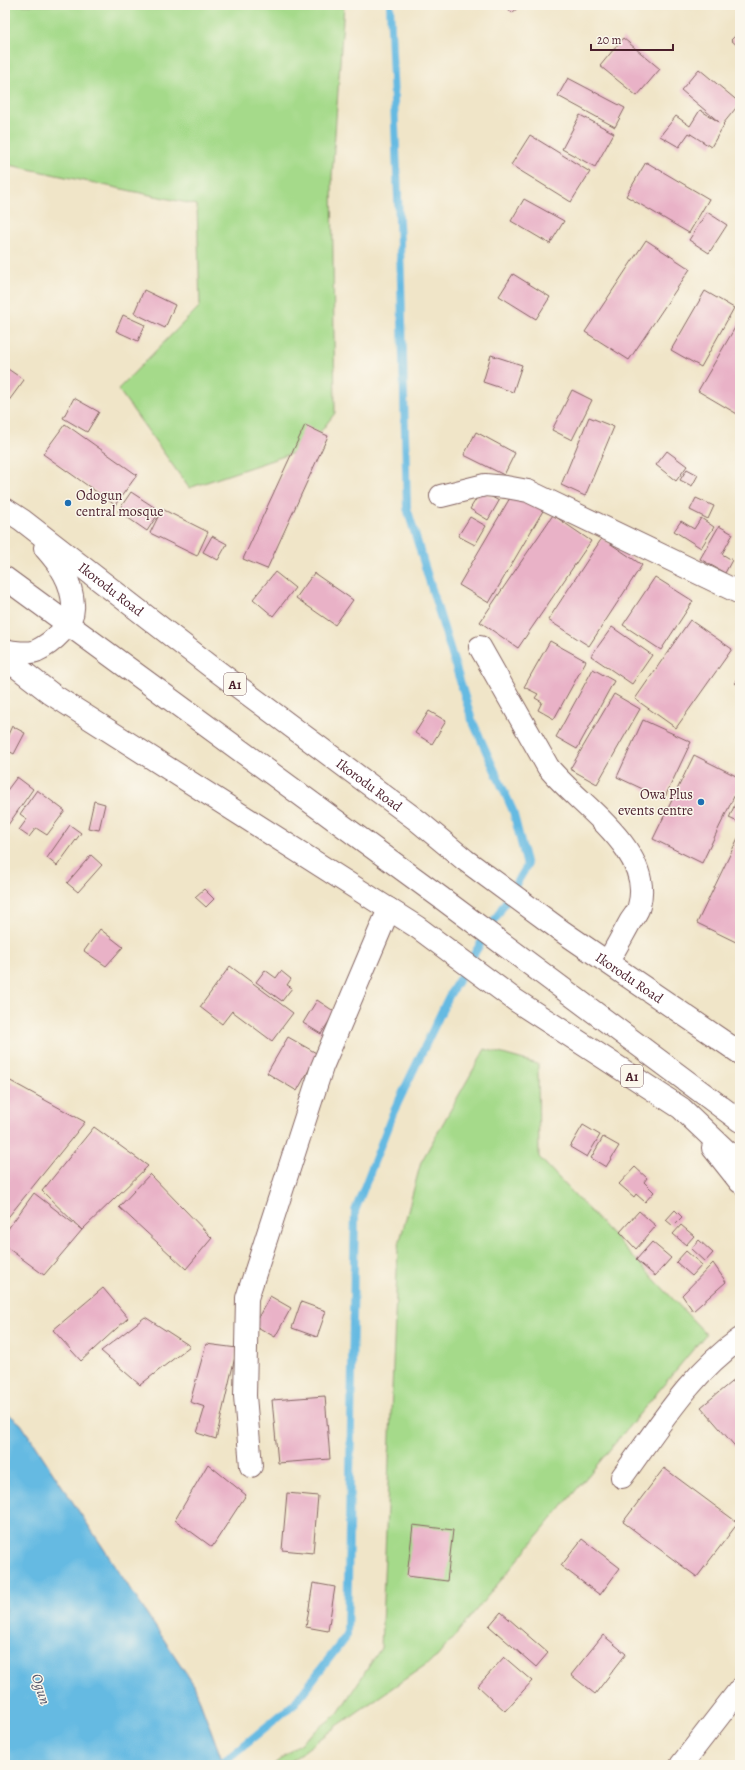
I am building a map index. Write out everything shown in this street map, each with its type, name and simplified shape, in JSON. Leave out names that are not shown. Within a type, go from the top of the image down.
[{"type":"main road","points":[[441,496],[485,485],[506,486],[528,492],[740,593]]},
{"type":"main road","points":[[5,650],[10,652],[34,651],[60,635],[67,624],[74,607],[70,585],[61,567],[14,514]]},
{"type":"main road","name":"Ikorodu Road","points":[[14,514],[216,670],[418,821],[465,860],[564,932],[740,1053]]},
{"type":"main road","points":[[5,578],[440,897],[740,1121]]},
{"type":"main road","points":[[480,647],[548,767],[559,782],[615,834],[631,858],[641,881],[639,907],[608,962]]},
{"type":"main road","name":"A1","points":[[5,658],[53,695],[417,927],[515,1000],[681,1108],[740,1164]]},
{"type":"main road","points":[[251,1466],[245,1396],[247,1298],[322,1067],[389,909]]},
{"type":"main road","points":[[681,1108],[740,1182]]},
{"type":"main road","points":[[622,1477],[692,1382],[721,1352],[740,1339]]},
{"type":"main road","points":[[681,1765],[740,1689]]},
{"type":"green space","points":[[5,5],[344,5],[332,177],[335,413],[308,448],[189,488],[118,389],[200,306],[197,205],[5,164]]},
{"type":"green space","points":[[485,1049],[538,1064],[539,1157],[706,1334],[437,1657],[337,1726],[286,1765],[273,1765],[338,1713],[381,1648],[398,1248],[421,1162]]},
{"type":"water","name":"Ogun","points":[[5,1411],[21,1424],[194,1685],[224,1765],[5,1765]]},
{"type":"building","points":[[505,5],[521,5],[512,13]]},
{"type":"building","points":[[740,31],[740,48],[731,40]]},
{"type":"building","points":[[623,38],[660,69],[637,96],[600,66]]},
{"type":"building","points":[[699,69],[740,103],[723,124],[724,125],[711,147],[689,133],[679,147],[660,136],[676,116],[690,126],[700,110],[719,122],[681,90]]},
{"type":"building","points":[[568,78],[625,108],[615,127],[558,96]]},
{"type":"building","points":[[580,115],[614,133],[595,167],[562,149]]},
{"type":"building","points":[[530,135],[590,172],[571,202],[511,165]]},
{"type":"building","points":[[646,162],[709,199],[689,233],[626,196]]},
{"type":"building","points":[[524,199],[564,221],[550,244],[511,221]]},
{"type":"building","points":[[707,212],[727,225],[709,253],[689,240]]},
{"type":"building","points":[[646,240],[690,269],[629,360],[585,332]]},
{"type":"building","points":[[513,274],[550,297],[536,319],[499,296]]},
{"type":"building","points":[[144,290],[175,305],[165,328],[134,313]]},
{"type":"building","points":[[705,291],[734,308],[701,367],[671,350]]},
{"type":"building","points":[[123,315],[145,325],[138,341],[116,331]]},
{"type":"building","points":[[740,319],[740,413],[739,415],[698,391]]},
{"type":"building","points":[[491,355],[522,365],[513,392],[483,382]]},
{"type":"building","points":[[5,367],[24,380],[5,406]]},
{"type":"building","points":[[572,390],[592,400],[572,440],[552,430]]},
{"type":"building","points":[[74,398],[99,412],[87,432],[63,418]]},
{"type":"building","points":[[589,417],[614,427],[585,496],[561,485]]},
{"type":"building","points":[[65,424],[137,475],[115,505],[43,454]]},
{"type":"building","points":[[305,425],[328,436],[267,569],[243,559]]},
{"type":"building","points":[[476,432],[515,453],[504,475],[464,455]]},
{"type":"building","points":[[667,451],[687,466],[676,481],[656,465]]},
{"type":"building","points":[[687,469],[698,475],[692,486],[680,480]]},
{"type":"building","points":[[481,491],[499,501],[488,520],[470,509]]},
{"type":"building","points":[[514,491],[544,509],[489,603],[459,585]]},
{"type":"building","points":[[131,492],[160,511],[147,531],[118,511]]},
{"type":"building","points":[[696,498],[714,506],[708,519],[690,510]]},
{"type":"building","points":[[162,509],[208,532],[197,556],[150,533]]},
{"type":"building","points":[[553,515],[591,541],[518,648],[480,622]]},
{"type":"building","points":[[470,517],[486,526],[475,545],[458,536]]},
{"type":"building","points":[[701,518],[714,527],[701,548],[674,531],[681,521],[694,529]]},
{"type":"building","points":[[719,526],[733,534],[722,554],[732,560],[725,573],[700,559]]},
{"type":"building","points":[[212,536],[227,544],[218,560],[203,552]]},
{"type":"building","points":[[602,538],[642,565],[589,646],[548,620]]},
{"type":"building","points":[[275,572],[295,588],[273,616],[253,599]]},
{"type":"building","points":[[314,573],[353,600],[335,625],[296,598]]},
{"type":"building","points":[[655,577],[693,601],[661,650],[623,625]]},
{"type":"building","points":[[690,620],[732,649],[676,728],[635,699]]},
{"type":"building","points":[[612,627],[652,655],[632,684],[591,656]]},
{"type":"building","points":[[550,641],[586,661],[554,719],[538,710],[542,702],[535,698],[538,694],[524,687]]},
{"type":"building","points":[[593,669],[614,681],[577,749],[556,737]]},
{"type":"building","points":[[740,675],[740,687],[735,683]]},
{"type":"building","points":[[614,694],[640,709],[597,784],[570,769]]},
{"type":"building","points":[[429,711],[446,721],[432,744],[415,733]]},
{"type":"building","points":[[643,720],[691,742],[664,799],[617,777]]},
{"type":"building","points":[[12,726],[25,733],[14,754],[5,749],[5,741]]},
{"type":"building","name":"Owa Plus events centre","points":[[694,755],[740,778],[740,784],[702,863],[653,839]]},
{"type":"building","points":[[17,777],[33,789],[8,825],[5,823],[5,793]]},
{"type":"building","points":[[37,790],[65,811],[47,835],[36,828],[29,837],[19,830],[27,819],[20,814]]},
{"type":"building","points":[[740,793],[740,823],[729,818]]},
{"type":"building","points":[[94,801],[105,804],[99,830],[88,828]]},
{"type":"building","points":[[70,825],[81,833],[57,866],[47,858]]},
{"type":"building","points":[[738,838],[740,839],[740,944],[697,923]]},
{"type":"building","points":[[91,855],[102,865],[78,892],[67,883]]},
{"type":"building","points":[[204,889],[214,899],[206,907],[195,897]]},
{"type":"building","points":[[100,929],[123,947],[106,966],[84,951]]},
{"type":"building","points":[[230,966],[293,1013],[272,1041],[232,1011],[222,1024],[200,1007]]},
{"type":"building","points":[[265,970],[276,978],[281,971],[291,979],[287,985],[292,988],[282,1001],[256,982]]},
{"type":"building","points":[[317,1000],[335,1012],[321,1034],[303,1023]]},
{"type":"building","points":[[288,1037],[318,1054],[297,1091],[267,1073]]},
{"type":"building","points":[[5,1078],[85,1122],[5,1221]]},
{"type":"building","points":[[583,1125],[600,1135],[587,1157],[570,1147]]},
{"type":"building","points":[[94,1127],[148,1166],[82,1230],[42,1191]]},
{"type":"building","points":[[603,1137],[619,1146],[606,1167],[591,1158]]},
{"type":"building","points":[[635,1167],[647,1178],[644,1182],[654,1192],[645,1202],[636,1194],[634,1197],[619,1184]]},
{"type":"building","points":[[150,1174],[212,1238],[186,1269],[119,1207]]},
{"type":"building","points":[[34,1193],[82,1230],[44,1275],[5,1246],[5,1233]]},
{"type":"building","points":[[675,1210],[682,1217],[673,1226],[666,1220]]},
{"type":"building","points":[[639,1211],[656,1226],[636,1249],[620,1232]]},
{"type":"building","points":[[681,1225],[694,1236],[686,1245],[673,1234]]},
{"type":"building","points":[[699,1240],[713,1253],[705,1262],[691,1249]]},
{"type":"building","points":[[652,1242],[671,1258],[655,1276],[636,1260]]},
{"type":"building","points":[[686,1251],[702,1265],[692,1276],[676,1262]]},
{"type":"building","points":[[713,1263],[726,1282],[693,1311],[682,1295]]},
{"type":"building","points":[[103,1288],[128,1318],[81,1361],[53,1330]]},
{"type":"building","points":[[270,1296],[291,1308],[275,1337],[254,1325]]},
{"type":"building","points":[[301,1302],[326,1311],[317,1337],[292,1328]]},
{"type":"building","points":[[145,1317],[190,1346],[140,1385],[101,1351]]},
{"type":"building","points":[[206,1344],[237,1348],[216,1439],[197,1433],[205,1407],[190,1402]]},
{"type":"building","points":[[736,1378],[740,1383],[740,1452],[701,1407]]},
{"type":"building","points":[[325,1396],[330,1459],[278,1463],[272,1400]]},
{"type":"building","points":[[208,1464],[246,1495],[212,1547],[175,1520]]},
{"type":"building","points":[[664,1468],[738,1523],[697,1577],[623,1522]]},
{"type":"building","points":[[287,1493],[318,1496],[313,1553],[282,1550]]},
{"type":"building","points":[[413,1525],[453,1530],[447,1581],[407,1576]]},
{"type":"building","points":[[582,1539],[620,1568],[600,1595],[561,1566]]},
{"type":"building","points":[[313,1583],[335,1587],[328,1631],[306,1627]]},
{"type":"building","points":[[501,1612],[548,1653],[536,1667],[489,1626]]},
{"type":"building","points":[[603,1635],[626,1654],[595,1694],[571,1675]]},
{"type":"building","points":[[504,1657],[532,1681],[505,1711],[478,1686]]},
{"type":"waterway","points":[[220,1765],[295,1703],[347,1635],[355,1211],[393,1113],[449,996],[527,866],[513,811],[472,720],[407,508],[400,245],[390,5]]},
{"type":"place","name":"Odogun central mosque","points":[[68,503]]},
{"type":"place","name":"Owa Plus events centre","points":[[701,802]]}]
